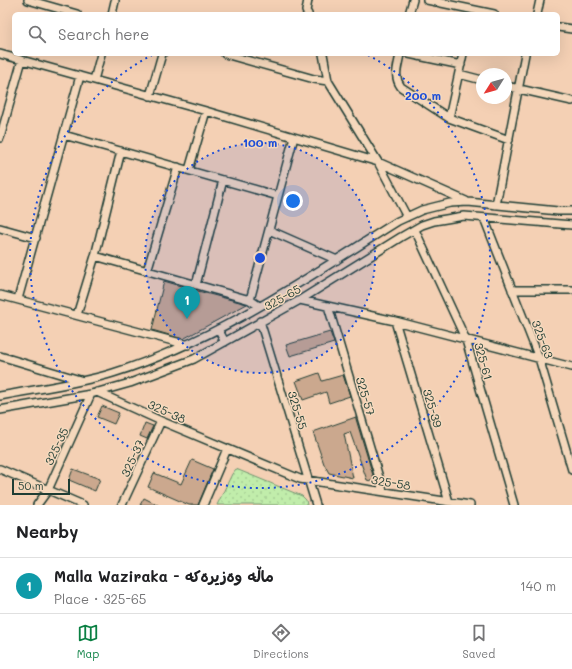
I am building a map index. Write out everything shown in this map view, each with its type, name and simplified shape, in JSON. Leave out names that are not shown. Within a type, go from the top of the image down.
[{"type":"street","points":[[28,0],[70,12]]},
{"type":"street","points":[[307,12],[308,0]]},
{"type":"street","points":[[410,12],[413,0]]},
{"type":"street","points":[[427,0],[472,12]]},
{"type":"street","points":[[537,12],[540,0]]},
{"type":"street","points":[[112,12],[115,1]]},
{"type":"street","points":[[560,27],[572,29]]},
{"type":"street","points":[[0,54],[206,111],[378,162],[468,202]]},
{"type":"street","points":[[94,80],[100,56]]},
{"type":"street","points":[[150,96],[161,56]]},
{"type":"street","points":[[234,56],[328,81]]},
{"type":"street","points":[[324,56],[328,81],[378,162],[407,217]]},
{"type":"street","points":[[400,56],[396,74],[397,81],[401,87],[449,118],[509,140]]},
{"type":"street","points":[[418,56],[461,65]]},
{"type":"street","points":[[449,118],[463,56]]},
{"type":"street","points":[[496,206],[525,56]]},
{"type":"street","points":[[0,138],[3,119],[22,60]]},
{"type":"street","points":[[459,74],[476,78]]},
{"type":"street","points":[[18,300],[80,76]]},
{"type":"street","points":[[512,88],[572,101]]},
{"type":"street","points":[[188,170],[206,111]]},
{"type":"street","points":[[64,134],[278,196]]},
{"type":"street","points":[[250,300],[294,137]]},
{"type":"street","points":[[77,315],[95,256],[121,151]]},
{"type":"street","points":[[147,271],[178,168]]},
{"type":"street","points":[[196,285],[223,180]]},
{"type":"street","name":"325-65","points":[[0,396],[114,373],[188,344],[259,306],[407,217],[435,206],[468,202],[496,206],[572,211]]},
{"type":"street","points":[[558,211],[558,224]]},
{"type":"street","name":"325-65","points":[[0,410],[94,393],[130,383],[194,359],[300,300],[422,225],[464,216],[572,224]]},
{"type":"street","name":"325-63","points":[[484,218],[539,358],[572,470]]},
{"type":"street","points":[[0,228],[36,238]]},
{"type":"street","points":[[269,230],[337,260]]},
{"type":"street","name":"325-61","points":[[415,230],[466,340],[514,505]]},
{"type":"street","points":[[95,256],[250,300],[259,306]]},
{"type":"street","points":[[512,290],[572,290]]},
{"type":"street","points":[[0,295],[188,344]]},
{"type":"street","points":[[300,300],[395,321],[572,367]]},
{"type":"street","name":"325-57","points":[[328,306],[383,492]]},
{"type":"street","name":"325-55","points":[[260,321],[316,505]]},
{"type":"street","name":"325-39","points":[[395,321],[449,502]]},
{"type":"street","points":[[218,329],[225,342]]},
{"type":"street","points":[[0,356],[82,380]]},
{"type":"street","name":"325-38","points":[[94,393],[227,449],[308,481]]},
{"type":"street","name":"325-35","points":[[37,505],[48,490],[94,393]]},
{"type":"street","name":"325-37","points":[[122,505],[161,421]]},
{"type":"street","points":[[203,505],[227,449]]},
{"type":"street","points":[[0,469],[83,505]]},
{"type":"street","name":"325-58","points":[[308,481],[470,505]]},
{"type":"green space","points":[[236,469],[302,496],[306,500],[307,505],[217,505],[232,474]]},
{"type":"building","points":[[164,281],[247,304],[183,339],[152,330]]},
{"type":"building","points":[[330,332],[334,343],[290,356],[286,345]]},
{"type":"building","points":[[319,373],[322,381],[343,375],[350,396],[329,403],[326,392],[303,400],[296,381]]},
{"type":"building","points":[[102,406],[119,413],[114,424],[97,417]]},
{"type":"building","points":[[356,417],[375,482],[367,480],[350,432],[344,434],[353,478],[329,473],[324,464],[313,432]]},
{"type":"building","points":[[145,423],[153,426],[147,439],[140,436]]},
{"type":"building","points":[[192,460],[213,469],[198,505],[189,505],[148,487],[154,473],[181,484]]},
{"type":"building","points":[[73,469],[100,479],[95,491],[69,480]]},
{"type":"building","points":[[144,498],[158,505],[140,505]]},
{"type":"place","name":"Malla Waziraka - ماڵە وەزیرەکە","points":[[187,319]]}]
